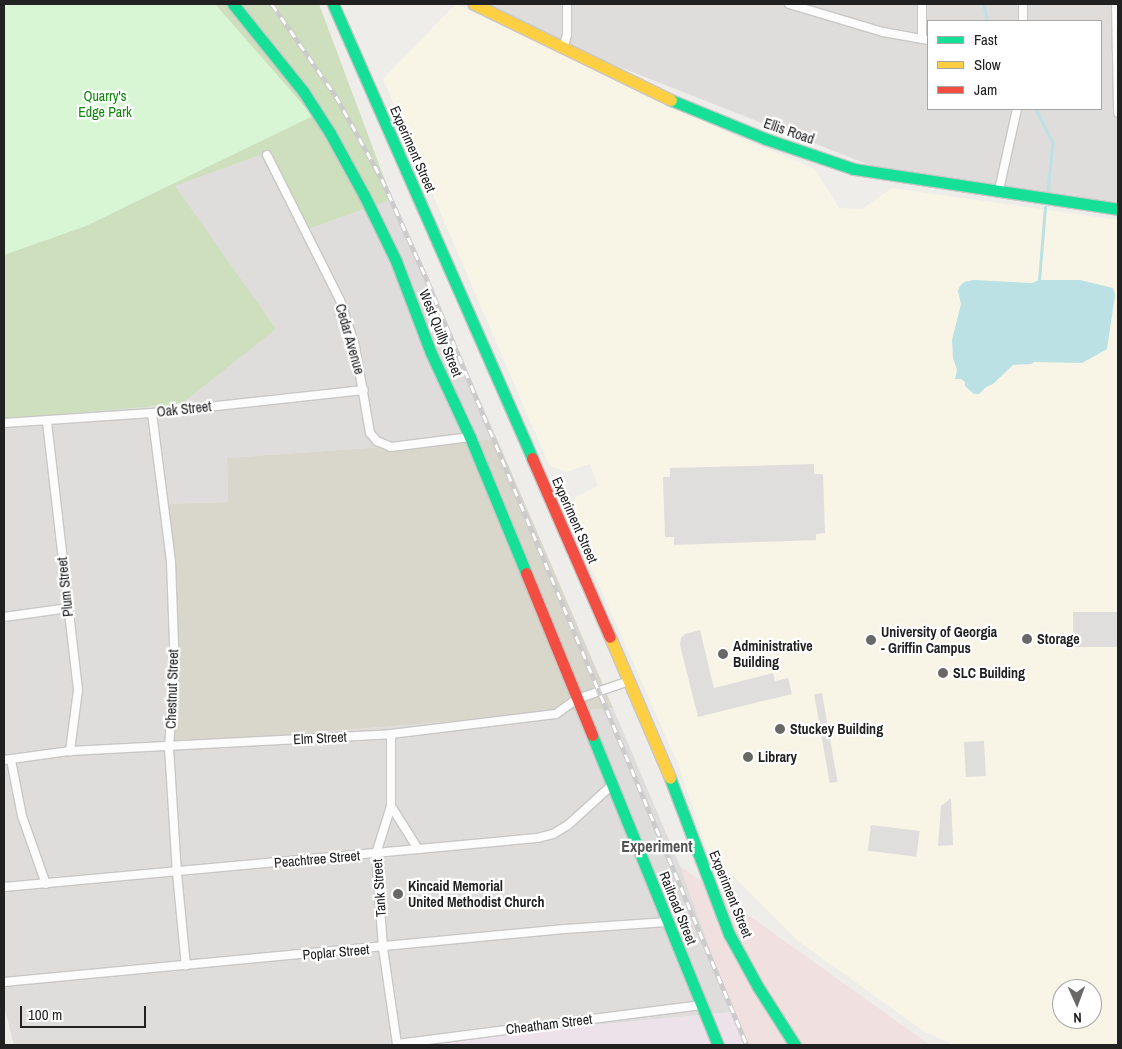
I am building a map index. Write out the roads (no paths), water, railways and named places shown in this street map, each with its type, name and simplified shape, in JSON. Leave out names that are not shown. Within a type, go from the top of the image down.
[{"type":"street","name":"West Quilly Street","points":[[233,4],[303,91],[352,172],[396,261],[431,353],[470,436],[576,700]]},
{"type":"street","name":"Experiment Street","points":[[333,4],[629,681],[687,819],[729,934],[758,987],[795,1045]]},
{"type":"street","name":"Ellis Road","points":[[474,4],[663,97],[766,139],[854,169],[1118,209]]},
{"type":"street","points":[[564,47],[567,34],[567,4]]},
{"type":"street","points":[[789,4],[883,32],[925,39],[922,4]]},
{"type":"street","points":[[1022,4],[1023,20]]},
{"type":"street","points":[[1116,4],[1118,113]]},
{"type":"street","points":[[999,190],[1017,110]]},
{"type":"street","name":"Cedar Avenue","points":[[267,155],[340,300],[355,346],[370,433],[377,441],[391,447],[470,436]]},
{"type":"street","name":"Oak Street","points":[[4,423],[47,422],[152,413],[364,390]]},
{"type":"street","name":"Chestnut Street","points":[[152,413],[161,466],[171,562],[175,670],[170,747],[177,873],[186,966]]},
{"type":"street","name":"Plum Street","points":[[47,422],[78,690],[70,751]]},
{"type":"street","points":[[4,617],[68,608]]},
{"type":"street","name":"Elm Street","points":[[7,760],[70,751],[391,734],[556,714],[576,700],[629,681]]},
{"type":"street","name":"Railroad Street","points":[[576,700],[718,1045]]},
{"type":"street","name":"Tank Street","points":[[391,734],[391,806],[376,854],[383,948],[397,1044]]},
{"type":"street","points":[[7,760],[22,816],[46,884]]},
{"type":"street","name":"Peachtree Street","points":[[4,887],[177,873],[528,839],[553,834],[568,825],[612,785]]},
{"type":"street","points":[[391,806],[418,849]]},
{"type":"street","name":"Poplar Street","points":[[4,982],[383,948],[565,929],[667,922]]},
{"type":"street","name":"Cheatham Street","points":[[397,1044],[702,1005]]},
{"type":"water","points":[[974,280],[1032,283],[1039,280],[1080,280],[1113,288],[1115,295],[1107,349],[1082,363],[1034,362],[1031,364],[1013,365],[993,384],[986,387],[979,394],[974,394],[965,386],[965,382],[961,379],[955,379],[957,370],[953,358],[952,340],[961,304],[958,291],[964,282]]},
{"type":"waterway","points":[[984,4],[987,20]]},
{"type":"waterway","points":[[1036,110],[1053,143],[1048,191]]},
{"type":"waterway","points":[[1039,280],[1045,207]]},
{"type":"railway","points":[[272,4],[336,96],[382,179],[428,282],[747,1045]]},
{"type":"place","name":"Storage","points":[[1027,639]]},
{"type":"place","name":"University of Georgia - Griffin Campus","points":[[871,640]]},
{"type":"place","name":"Administrative Building","points":[[723,654]]},
{"type":"place","name":"SLC Building","points":[[943,673]]},
{"type":"place","name":"Stuckey Building","points":[[780,729]]},
{"type":"place","name":"Library","points":[[748,757]]},
{"type":"place","name":"Kincaid Memorial United Methodist Church","points":[[398,894]]},
{"type":"district","name":"Experiment","points":[[657,846]]},
{"type":"park label","name":"Quarry's Edge Park","points":[[105,104]]}]
